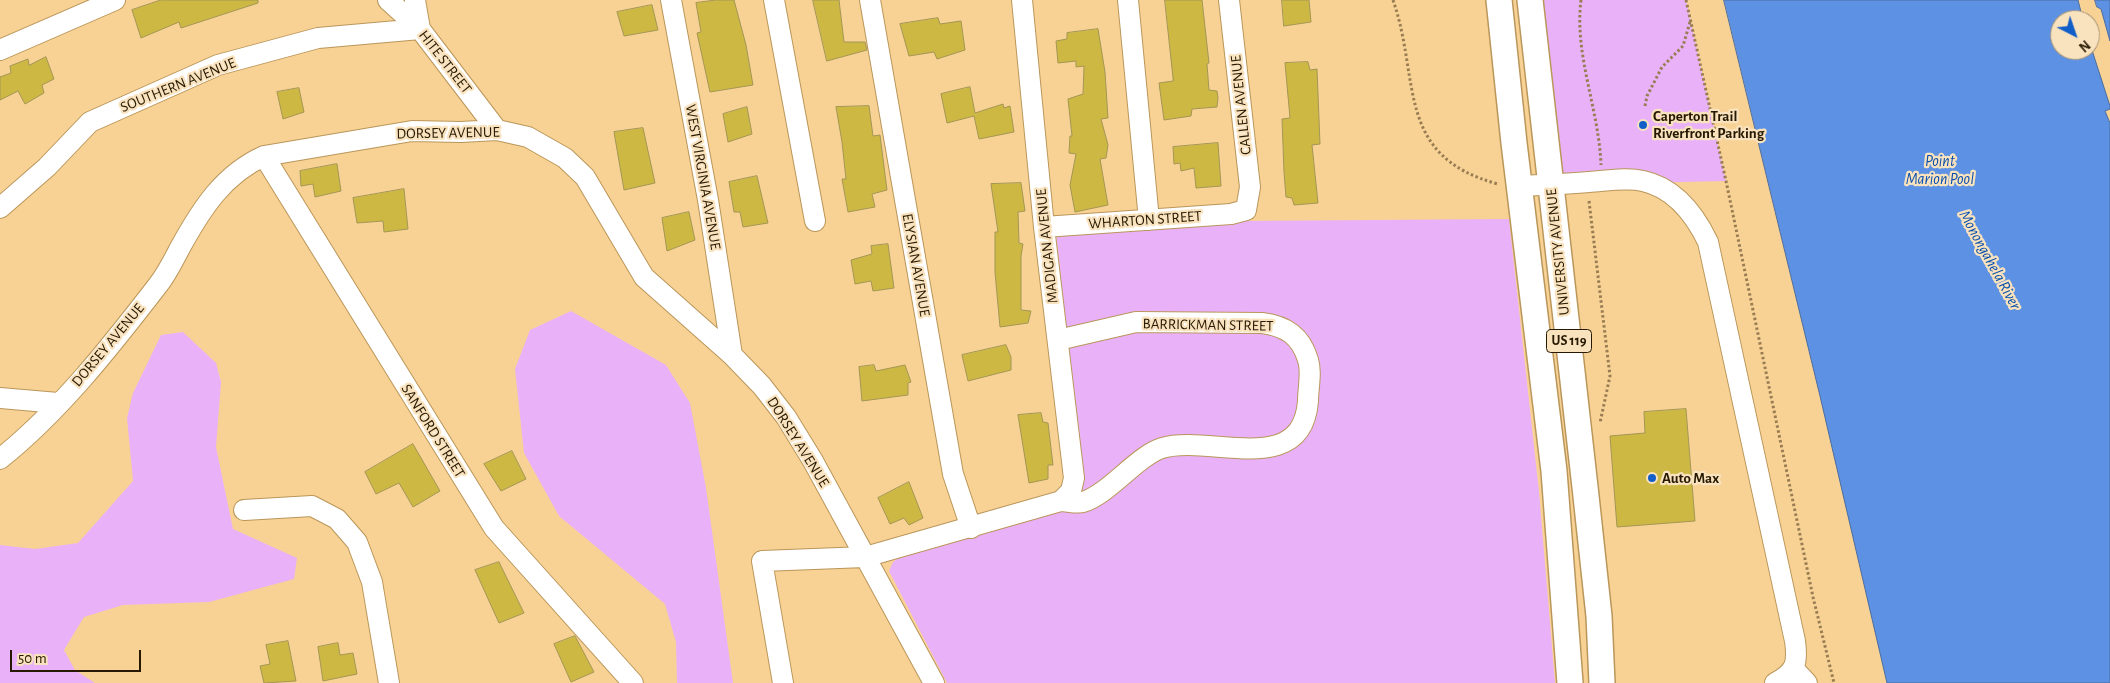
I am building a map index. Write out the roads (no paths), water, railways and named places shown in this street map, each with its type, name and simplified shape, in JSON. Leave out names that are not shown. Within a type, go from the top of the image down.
[{"type":"main road","name":"UNIVERSITY AVENUE","points":[[1499,0],[1554,471],[1570,683]]},
{"type":"main road","name":"UNIVERSITY AVENUE","points":[[1530,0],[1599,616],[1602,683]]},
{"type":"street","points":[[0,50],[115,0]]},
{"type":"street","name":"HITE STREET","points":[[388,0],[420,29],[497,130]]},
{"type":"street","points":[[415,0],[420,29]]},
{"type":"street","name":"WEST VIRGINIA AVENUE","points":[[671,0],[708,200],[732,356]]},
{"type":"street","points":[[774,0],[815,221]]},
{"type":"street","name":"ELYSIAN AVENUE","points":[[870,0],[953,474],[971,528]]},
{"type":"street","name":"MADIGAN AVENUE","points":[[1022,0],[1044,227],[1074,478],[1066,496]]},
{"type":"street","points":[[1128,0],[1149,220]]},
{"type":"street","name":"CALLEN AVENUE","points":[[1229,0],[1250,187],[1246,210]]},
{"type":"street","name":"SOUTHERN AVENUE","points":[[0,208],[47,167],[90,122],[218,65],[318,38],[420,29]]},
{"type":"street","name":"DORSEY AVENUE","points":[[0,459],[20,443],[58,403],[160,283],[185,238],[222,183],[246,165],[264,156],[412,131],[460,132],[497,130],[528,137],[565,158],[584,177],[644,277],[732,356],[762,386],[786,417],[934,683]]},
{"type":"street","name":"SANFORD STREET","points":[[264,156],[494,528],[633,683]]},
{"type":"street","points":[[1520,186],[1602,181],[1643,181],[1662,189],[1683,203],[1698,221],[1708,242],[1795,641],[1797,661],[1790,673],[1775,683]]},
{"type":"street","name":"WHARTON STREET","points":[[1044,227],[1231,214],[1246,210]]},
{"type":"street","name":"BARRICKMAN STREET","points":[[783,683],[762,562],[865,557],[971,528],[1066,496],[1083,502],[1160,449],[1193,445],[1268,448],[1286,444],[1300,429],[1307,412],[1310,366],[1306,353],[1291,332],[1276,324],[1136,322],[1058,340]]},
{"type":"street","points":[[0,398],[58,403]]},
{"type":"street","points":[[244,510],[312,506],[337,519],[357,542],[372,582],[389,683]]},
{"type":"street","points":[[1793,668],[1807,683]]},
{"type":"water","name":"Point Marion Pool","points":[[1724,0],[2078,0],[2080,10],[2050,10],[2050,60],[2095,60],[2110,106],[2110,109],[2105,111],[2110,123],[2110,683],[1887,683]]},
{"type":"water","points":[[2095,0],[2110,0],[2110,41],[2101,9],[2097,7]]},
{"type":"place","name":"Caperton Trail Riverfront Parking","points":[[1643,125]]},
{"type":"place","name":"Auto Max","points":[[1652,478]]},
{"type":"water label","name":"Monongahela River","points":[[1990,260]]}]
